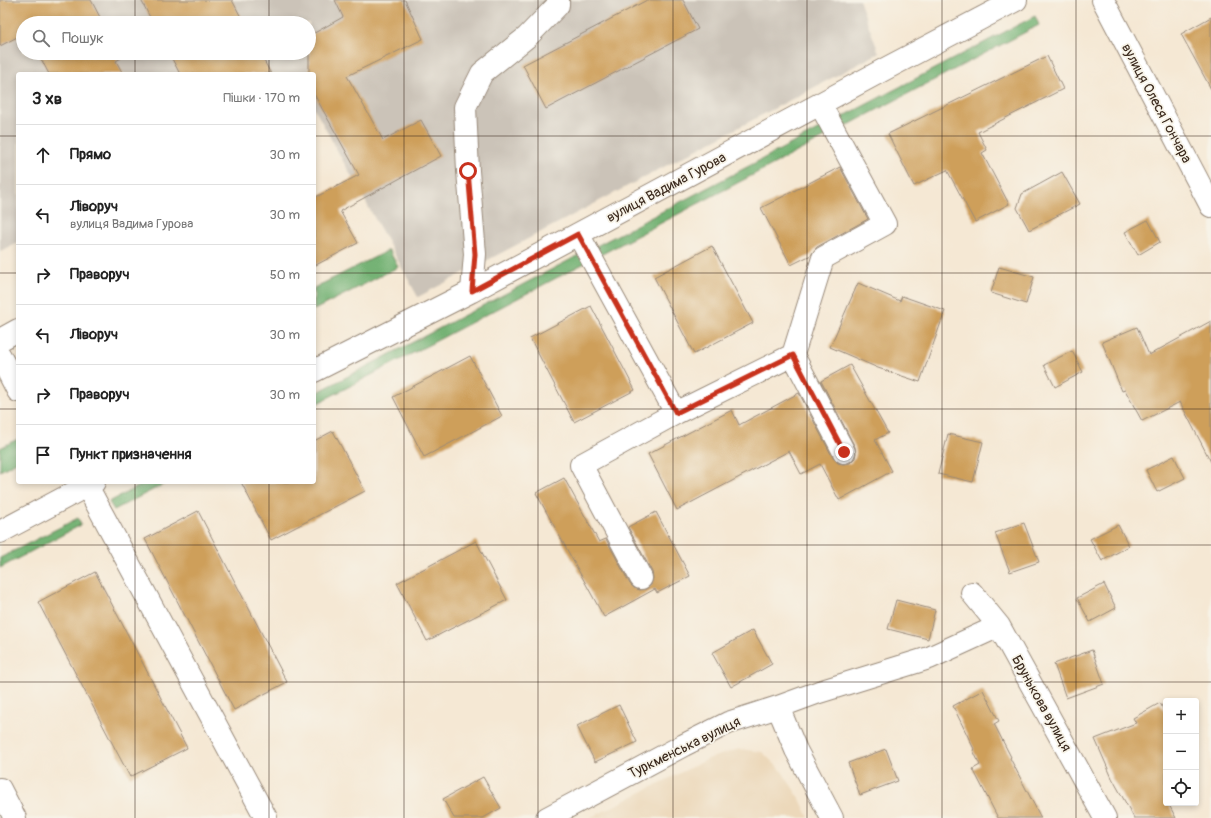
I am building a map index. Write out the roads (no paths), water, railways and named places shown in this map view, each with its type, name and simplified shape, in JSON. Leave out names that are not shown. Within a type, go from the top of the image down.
[{"type":"street","points":[[472,291],[475,254],[468,171],[465,107],[482,73],[527,37],[558,5],[558,0]]},
{"type":"street","name":"вулиця Вадима Гурова","points":[[316,370],[472,291],[1016,0]]},
{"type":"street","name":"вулиця Олеся Гончара","points":[[1103,0],[1211,206]]},
{"type":"street","points":[[820,104],[885,224],[823,258],[793,355],[844,452]]},
{"type":"street","points":[[578,234],[676,413]]},
{"type":"street","points":[[0,340],[16,331]]},
{"type":"street","points":[[641,578],[581,465],[676,413],[793,355]]},
{"type":"street","points":[[0,356],[16,387]]},
{"type":"street","points":[[0,532],[79,486],[266,818]]},
{"type":"street","name":"Брунькова вулиця","points":[[972,593],[999,626],[1105,818]]},
{"type":"street","name":"Туркменська вулиця","points":[[547,818],[728,723],[819,692],[929,658],[999,626]]},
{"type":"street","points":[[778,707],[796,750],[832,818]]},
{"type":"street","points":[[0,790],[16,818]]}]
